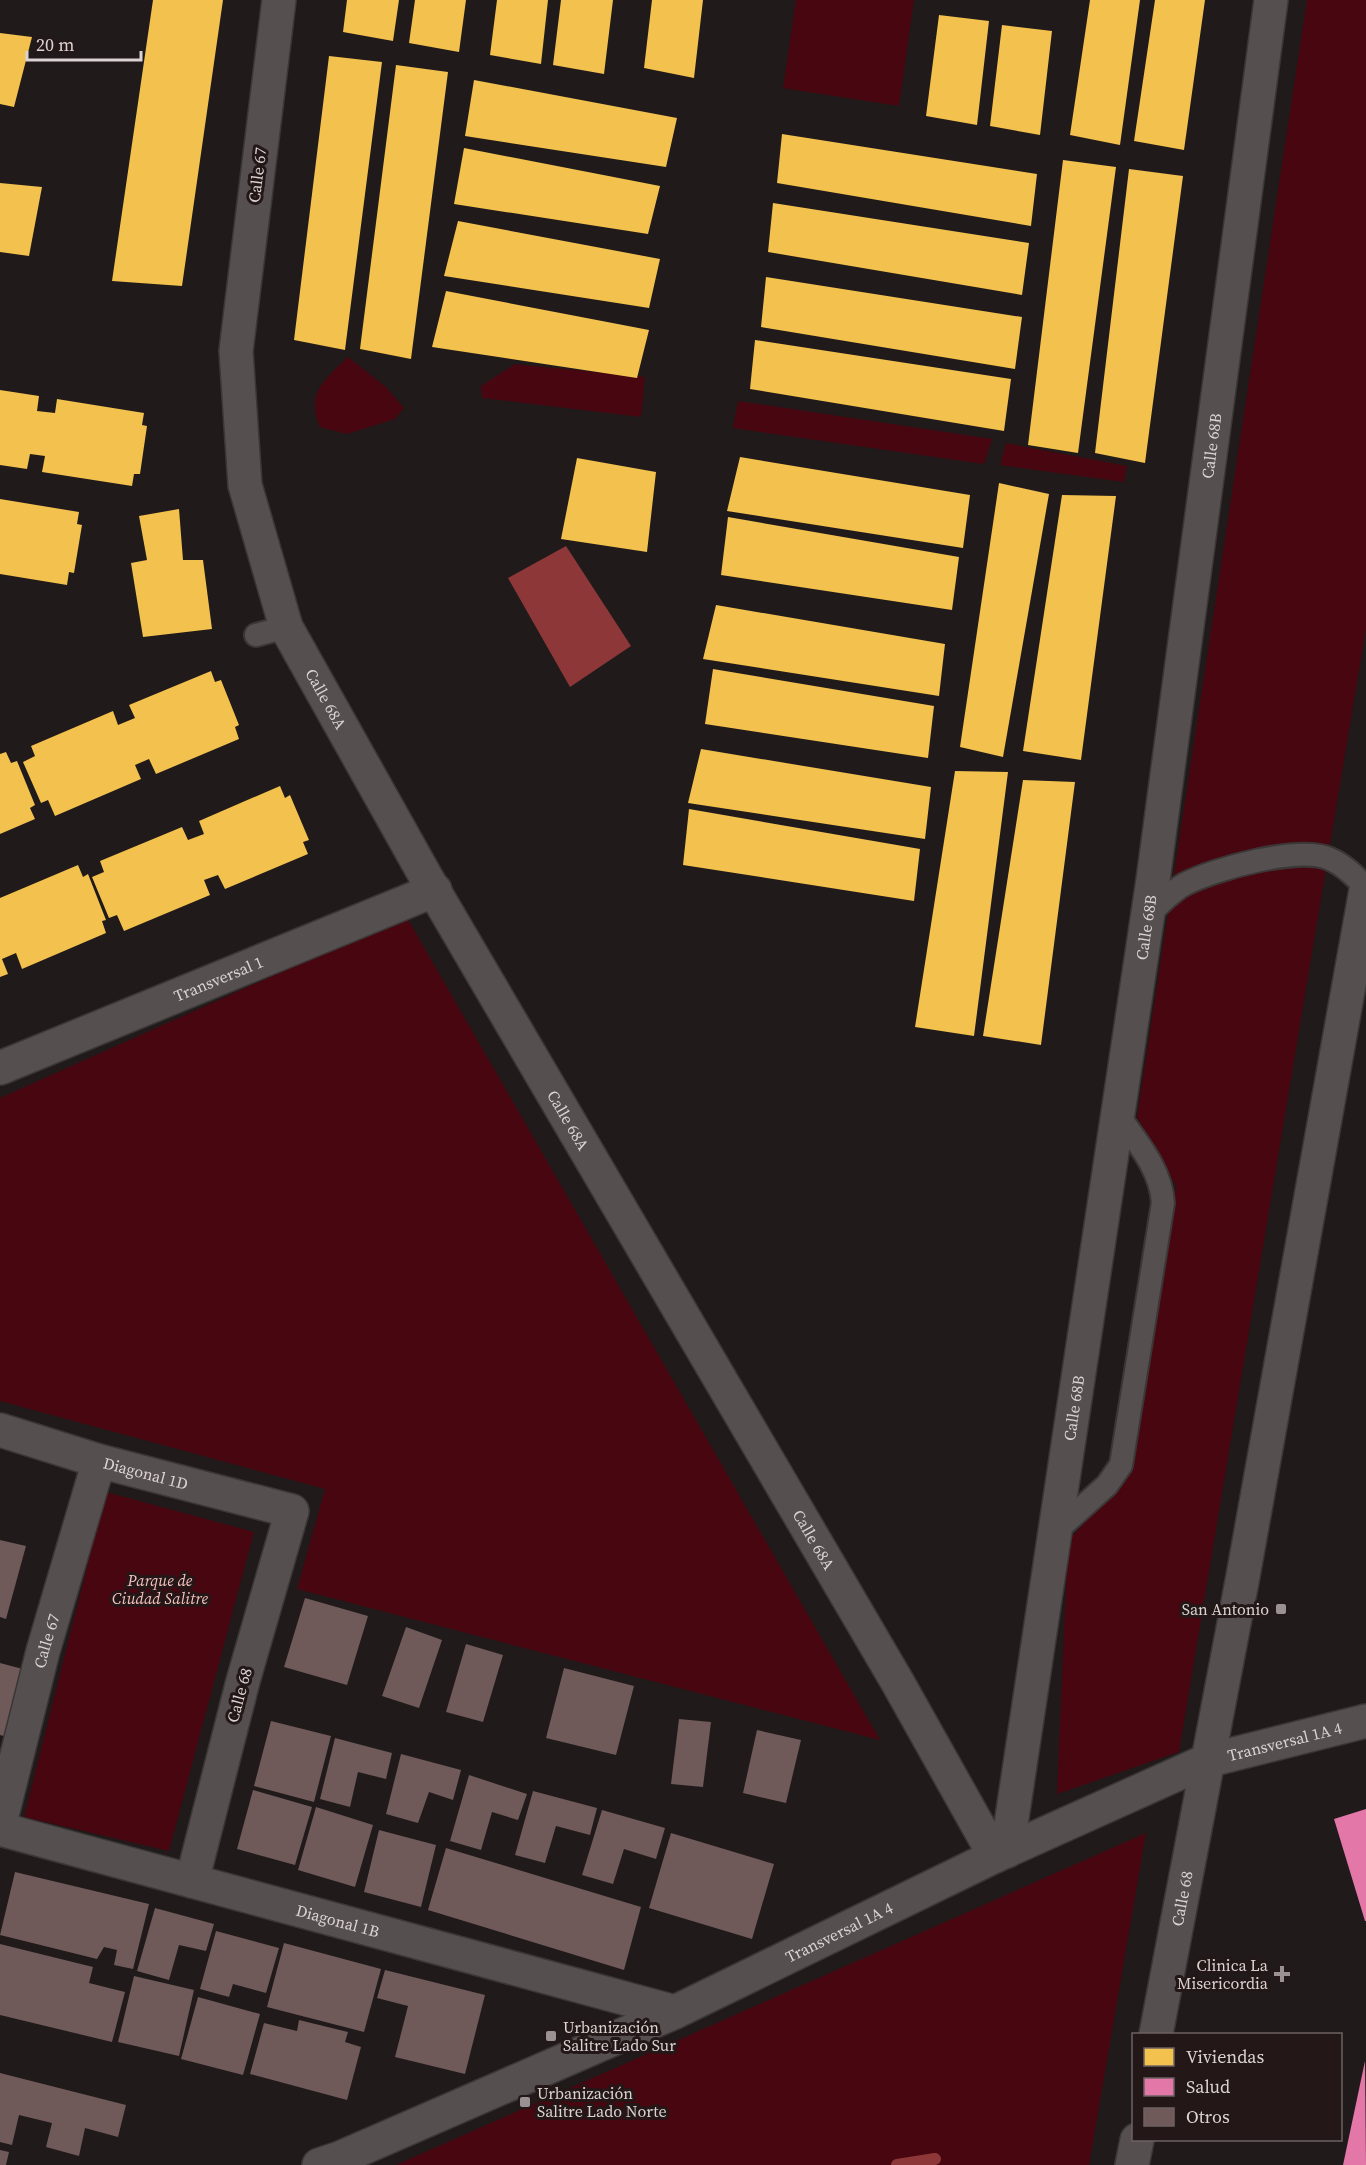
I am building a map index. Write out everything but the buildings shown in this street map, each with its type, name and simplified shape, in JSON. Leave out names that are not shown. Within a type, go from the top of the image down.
[{"type":"street","name":"Calle 67","points":[[236,351],[279,0]]},
{"type":"street","name":"Calle 68B","points":[[1001,1854],[1055,1532],[1146,917],[1271,0]]},
{"type":"street","name":"Calle 68A","points":[[236,351],[244,485],[271,631],[435,890],[898,1683],[1001,1854]]},
{"type":"street","points":[[1206,1761],[1243,1576],[1366,889]]},
{"type":"street","name":"Transversal 1","points":[[0,1068],[435,890]]},
{"type":"street","name":"Diagonal 1D","points":[[0,1430],[99,1461],[292,1511]]},
{"type":"street","name":"Calle 67","points":[[0,1823],[44,1651],[99,1461]]},
{"type":"street","name":"Calle 68","points":[[192,1881],[243,1681],[292,1511]]},
{"type":"street","name":"Transversal 1A 4","points":[[319,2165],[340,2158],[675,2012],[1001,1854],[1206,1761],[1366,1721]]},
{"type":"street","name":"Calle 68","points":[[1156,2033],[1206,1761]]},
{"type":"street","name":"Diagonal 1B","points":[[0,1829],[675,2012]]},
{"type":"street","points":[[1132,2165],[1137,2141]]},
{"type":"lane","points":[[1146,917],[1185,884],[1249,862],[1271,859],[1328,857],[1343,866],[1366,889]]},
{"type":"lane","points":[[1055,1532],[1107,1485],[1121,1465],[1162,1203],[1162,1185],[1155,1170],[1116,1112]]},
{"type":"green space","points":[[796,0],[914,0],[899,106],[783,88]]},
{"type":"green space","points":[[1307,0],[1366,0],[1366,628],[1179,1752],[1057,1794],[1068,1541],[1132,1470],[1176,1186],[1137,1117]]},
{"type":"green space","points":[[348,357],[386,387],[404,408],[395,419],[347,434],[320,427],[316,415],[316,396],[325,380]]},
{"type":"green space","points":[[515,364],[645,377],[641,417],[482,398],[481,386]]},
{"type":"green space","points":[[738,401],[992,439],[984,464],[733,428]]},
{"type":"green space","points":[[1006,443],[1127,466],[1124,482],[1000,465]]},
{"type":"green space","points":[[406,916],[880,1740],[297,1589],[325,1489],[0,1401],[0,1098]]},
{"type":"green space","name":"Parque de Ciudad Salitre","points":[[106,1492],[254,1532],[169,1851],[24,1817]]},
{"type":"green space","points":[[1146,1833],[1089,2165],[396,2165]]},
{"type":"shaded area","points":[[566,546],[631,646],[570,687],[508,578]]},
{"type":"waterway","points":[[897,2165],[935,2159]]},
{"type":"place","name":"San Antonio","points":[[1281,1609]]},
{"type":"place","name":"Clinica La Misericordia","points":[[1282,1974]]},
{"type":"place","name":"Urbanización Salitre Lado Sur","points":[[551,2036]]},
{"type":"place","name":"Urbanización Salitre Lado Norte","points":[[525,2102]]}]
